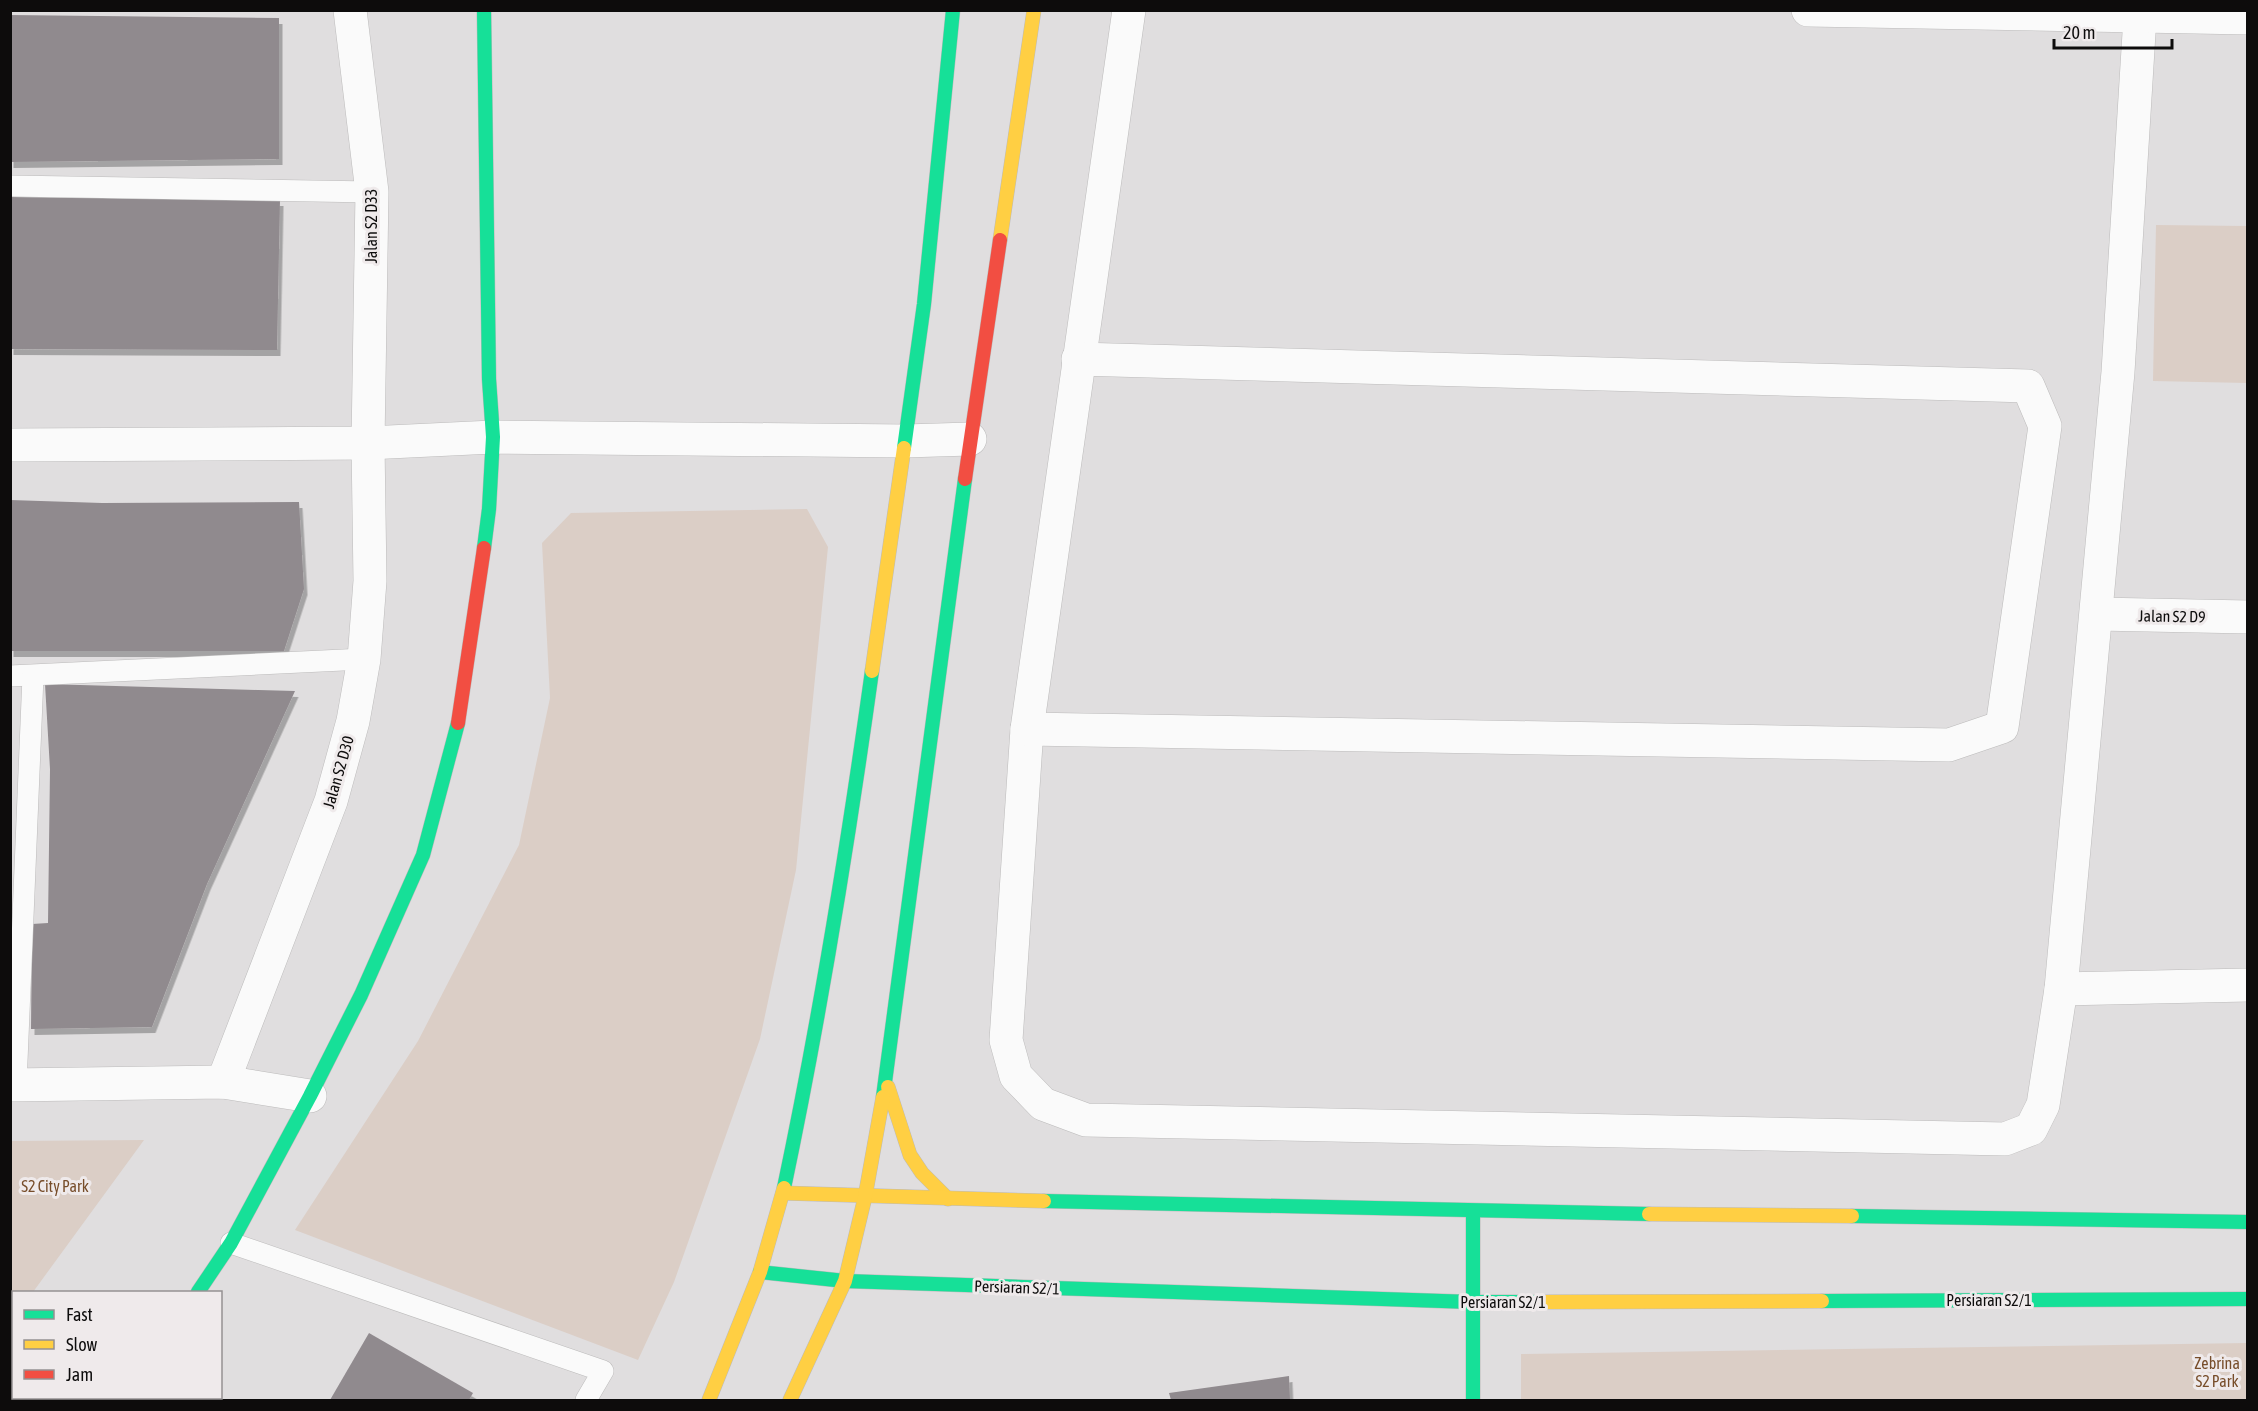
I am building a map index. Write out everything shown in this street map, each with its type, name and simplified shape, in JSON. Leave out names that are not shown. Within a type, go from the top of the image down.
[{"type":"street","name":"Jalan S2 D33","points":[[350,10],[372,192],[368,443]]},
{"type":"street","points":[[199,1291],[231,1243],[361,995],[423,855],[456,736],[472,639],[489,509],[493,437],[489,379],[484,10]]},
{"type":"street","points":[[709,1401],[760,1272],[783,1193],[809,1070],[847,850],[924,304],[953,10]]},
{"type":"street","points":[[790,1401],[845,1281],[865,1197],[886,1083],[970,439],[1034,10]]},
{"type":"street","points":[[1129,10],[1027,729],[1006,1040],[1016,1076],[1043,1104],[1086,1120],[2005,1139],[2031,1129],[2043,1105],[2061,989],[2118,372],[2140,17]]},
{"type":"street","points":[[1808,10],[2247,18]]},
{"type":"street","points":[[1027,729],[1949,745],[2002,727],[2044,426],[2028,386],[1078,359]]},
{"type":"street","points":[[10,445],[368,443],[493,437],[905,441],[970,439]]},
{"type":"street","name":"Jalan S2 D30","points":[[223,1082],[331,801],[353,721],[364,658],[370,581],[368,443]]},
{"type":"street","name":"Jalan S2 D9","points":[[2097,614],[2247,617]]},
{"type":"street","points":[[2061,989],[2247,985]]},
{"type":"street","points":[[13,1085],[223,1082],[310,1096]]},
{"type":"street","points":[[886,1083],[905,1142],[915,1164],[948,1199]]},
{"type":"street","points":[[783,1193],[865,1197],[1473,1211],[2247,1222]]},
{"type":"street","points":[[1473,1211],[1473,1401]]},
{"type":"street","name":"Persiaran S2/1","points":[[760,1272],[845,1281],[1472,1302],[2247,1299]]},
{"type":"lane","points":[[10,186],[372,192]]},
{"type":"lane","points":[[10,676],[364,658]]},
{"type":"lane","points":[[13,1085],[33,676]]},
{"type":"lane","points":[[231,1243],[603,1371],[586,1401]]},
{"type":"green space","points":[[2156,225],[2247,226],[2247,383],[2153,381]]},
{"type":"green space","points":[[807,509],[828,547],[796,870],[760,1039],[674,1282],[638,1360],[295,1230],[418,1041],[519,845],[550,698],[542,543],[571,513]]},
{"type":"green space","name":"S2 City Park","points":[[144,1140],[34,1291],[12,1291],[11,1324],[11,1141]]},
{"type":"green space","name":"Zebrina S2 Park","points":[[2247,1343],[2247,1400],[1521,1400],[1521,1354]]},
{"type":"building","points":[[10,15],[279,18],[279,159],[10,162]]},
{"type":"building","points":[[10,197],[280,200],[277,350],[10,349]]},
{"type":"building","points":[[10,500],[102,503],[299,502],[304,589],[284,651],[10,651]]},
{"type":"building","points":[[45,684],[295,691],[207,884],[152,1027],[31,1029],[32,924],[48,923],[50,769]]},
{"type":"building","points":[[369,1333],[473,1393],[469,1400],[330,1400]]},
{"type":"building","points":[[1289,1376],[1290,1400],[1171,1400],[1169,1393]]},
{"type":"traffic: fast","points":[[484,10],[489,379],[493,437],[489,509],[484,548]]},
{"type":"traffic: fast","points":[[904,448],[924,304],[953,10]]},
{"type":"traffic: fast","points":[[883,1097],[965,479]]},
{"type":"traffic: fast","points":[[784,1188],[810,1059],[832,930],[872,671]]},
{"type":"traffic: fast","points":[[199,1291],[231,1243],[361,995],[423,855],[458,723]]},
{"type":"traffic: fast","points":[[1044,1201],[1649,1214]]},
{"type":"traffic: fast","points":[[1473,1211],[1473,1400]]},
{"type":"traffic: fast","points":[[1852,1216],[2248,1222]]},
{"type":"traffic: fast","points":[[760,1272],[845,1281],[1472,1302],[1540,1302]]},
{"type":"traffic: fast","points":[[1822,1301],[2248,1299]]},
{"type":"traffic: slow","points":[[1000,240],[1034,10]]},
{"type":"traffic: slow","points":[[872,671],[904,448]]},
{"type":"traffic: slow","points":[[888,1087],[910,1155],[922,1173],[948,1199]]},
{"type":"traffic: slow","points":[[790,1400],[845,1281],[865,1197],[883,1097]]},
{"type":"traffic: slow","points":[[709,1400],[760,1272],[784,1188]]},
{"type":"traffic: slow","points":[[783,1193],[1044,1201]]},
{"type":"traffic: slow","points":[[1649,1214],[1852,1216]]},
{"type":"traffic: slow","points":[[1540,1302],[1822,1301]]},
{"type":"traffic: jam","points":[[965,479],[1000,240]]},
{"type":"traffic: jam","points":[[458,723],[484,548]]}]
